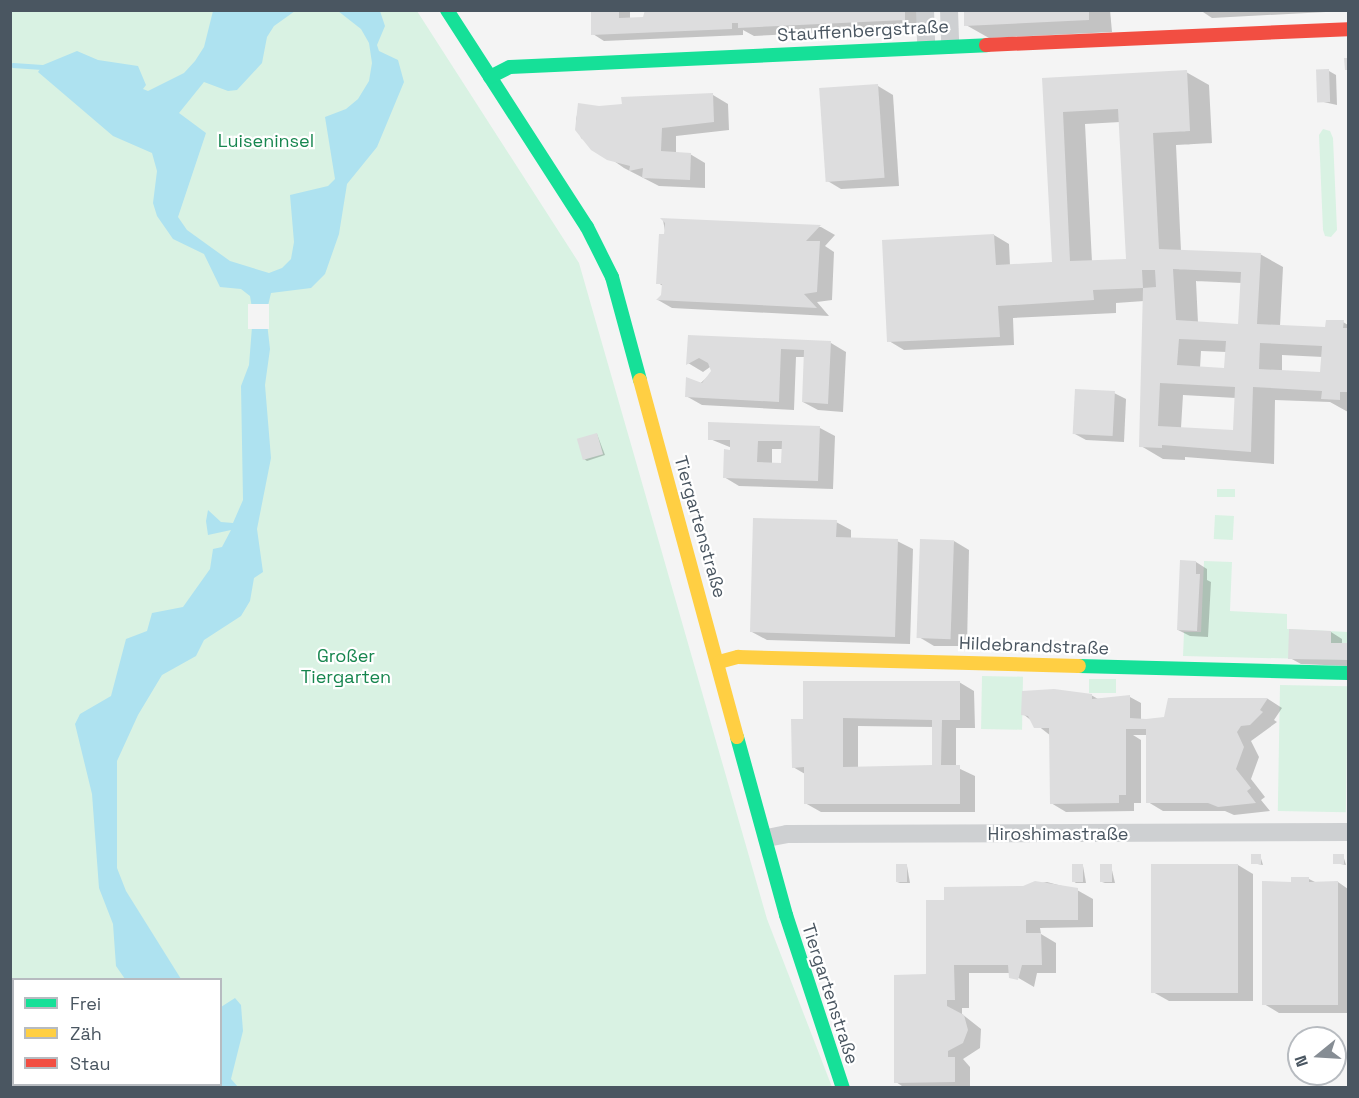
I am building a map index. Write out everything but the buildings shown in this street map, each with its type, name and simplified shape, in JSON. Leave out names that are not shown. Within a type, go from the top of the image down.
[{"type":"street","name":"Tiergartenstraße","points":[[447,10],[588,227],[612,277],[807,988],[843,1088]]},
{"type":"street","points":[[925,10],[926,46]]},
{"type":"street","points":[[949,10],[950,45]]},
{"type":"street","name":"Stauffenbergstraße","points":[[490,77],[510,67],[926,46],[1348,29]]},
{"type":"street","name":"Hildebrandstraße","points":[[719,662],[738,657],[1348,673]]},
{"type":"street","name":"Hiroshimastraße","points":[[767,838],[786,834],[1348,832]]},
{"type":"green space","name":"Großer Tiergarten","points":[[10,11],[417,11],[579,263],[767,919],[832,1087],[11,1087]]},
{"type":"green space","points":[[1323,129],[1330,131],[1333,138],[1337,230],[1331,237],[1325,236],[1323,230],[1319,135]]},
{"type":"green space","points":[[1217,489],[1235,489],[1235,497],[1217,497]]},
{"type":"green space","points":[[1215,515],[1234,516],[1233,540],[1214,539]]},
{"type":"green space","points":[[1204,561],[1232,562],[1230,611],[1287,614],[1287,629],[1348,632],[1348,660],[1183,656],[1184,632],[1201,632]]},
{"type":"green space","points":[[982,676],[1023,677],[1022,730],[981,729]]},
{"type":"green space","points":[[1089,679],[1116,679],[1116,693],[1089,693]]},
{"type":"green space","points":[[1280,685],[1348,686],[1346,812],[1278,811]]},
{"type":"water","points":[[213,11],[295,11],[274,26],[267,37],[262,63],[237,90],[228,91],[204,82],[179,113],[206,133],[178,217],[187,230],[230,261],[269,273],[282,268],[291,259],[294,242],[290,195],[328,186],[335,179],[325,117],[346,109],[358,99],[369,81],[372,63],[369,43],[361,29],[338,11],[380,11],[385,26],[377,45],[379,51],[398,60],[404,82],[377,147],[347,184],[339,234],[325,274],[311,288],[271,293],[266,314],[270,349],[265,385],[271,458],[257,529],[263,572],[254,578],[250,601],[241,616],[204,640],[196,656],[162,675],[138,715],[117,761],[117,868],[126,891],[180,978],[124,978],[116,966],[113,924],[99,888],[92,794],[75,724],[80,714],[111,696],[126,639],[147,631],[152,613],[183,607],[210,569],[213,549],[222,547],[231,530],[208,535],[206,521],[208,510],[221,522],[233,523],[243,500],[241,386],[249,365],[253,314],[250,296],[241,289],[220,287],[204,254],[173,239],[157,216],[153,203],[157,171],[152,153],[113,136],[38,72],[43,65],[77,51],[98,60],[138,66],[146,85],[143,89],[148,91],[184,73],[204,47]]},
{"type":"water","points":[[235,998],[241,1005],[243,1031],[231,1079],[238,1087],[188,1087],[222,1086],[222,1006]]},
{"type":"pier","points":[[248,304],[269,304],[269,329],[248,329]]},
{"type":"waterway","points":[[13,65],[42,67]]},
{"type":"traffic: fast","points":[[447,10],[587,227],[612,277],[640,380]]},
{"type":"traffic: fast","points":[[490,77],[510,67],[986,45]]},
{"type":"traffic: fast","points":[[1079,666],[1348,673]]},
{"type":"traffic: fast","points":[[737,737],[786,915],[843,1088]]},
{"type":"traffic: slow","points":[[640,380],[737,737]]},
{"type":"traffic: slow","points":[[719,662],[738,657],[1079,666]]},
{"type":"traffic: jam","points":[[986,45],[1348,29]]},
{"type":"park label","name":"Luiseninsel","points":[[266,141]]}]
